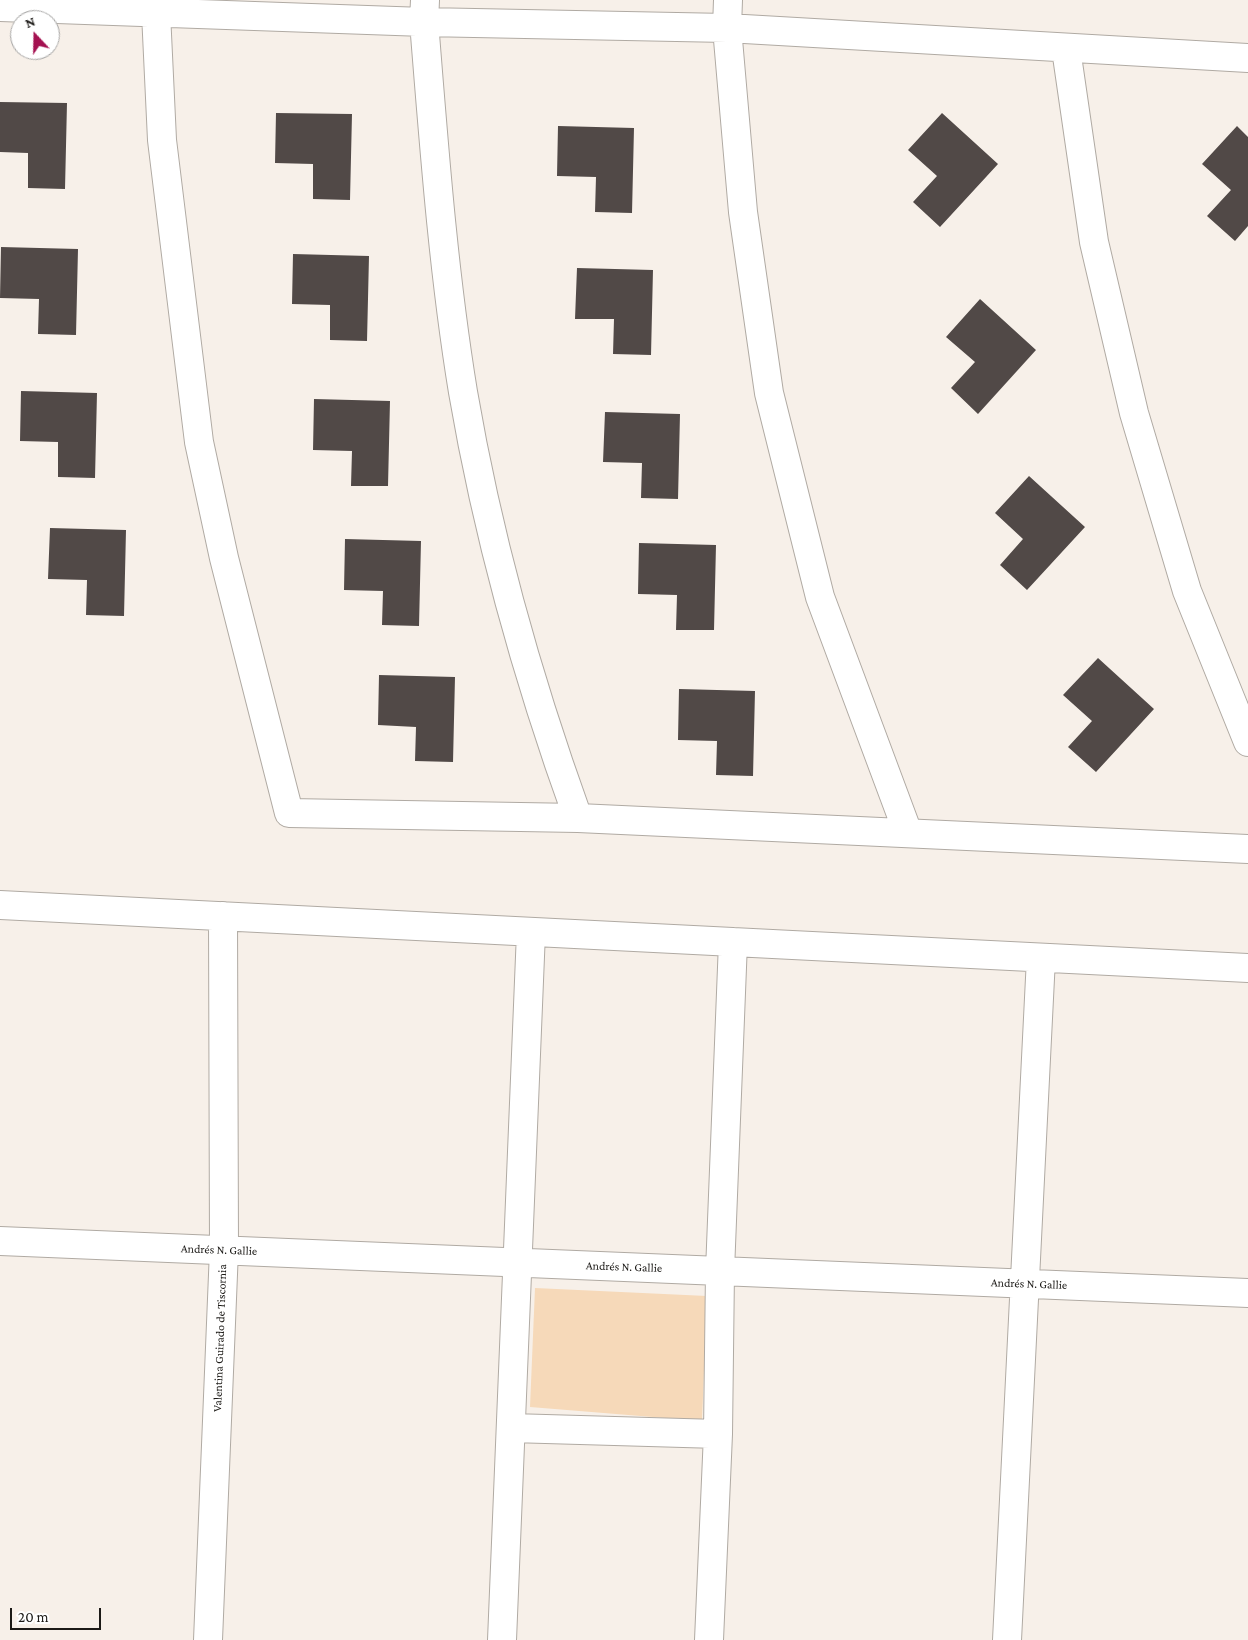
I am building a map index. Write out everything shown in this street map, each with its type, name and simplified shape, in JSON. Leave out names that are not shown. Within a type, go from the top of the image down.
[{"type":"street","points":[[728,0],[727,28],[743,212],[769,393],[820,597],[908,833]]},
{"type":"street","points":[[0,8],[156,13],[425,11],[1248,58]]},
{"type":"street","points":[[425,11],[439,206],[463,392],[502,578],[549,738],[578,818]]},
{"type":"street","points":[[156,13],[162,140],[199,442],[224,558],[290,813],[578,818],[1248,849]]},
{"type":"street","points":[[1066,49],[1094,242],[1134,413],[1187,591],[1248,742]]},
{"type":"street","points":[[0,905],[1248,968]]},
{"type":"street","name":"Valentina Guirado de Tiscornia","points":[[208,1640],[224,1250],[223,916]]},
{"type":"street","points":[[502,1640],[531,932]]},
{"type":"street","points":[[709,1640],[718,1434],[720,1271],[733,942]]},
{"type":"street","points":[[1006,1640],[1041,958]]},
{"type":"street","name":"Andrés N. Gallie","points":[[0,1241],[1248,1293]]},
{"type":"street","points":[[511,1428],[718,1434]]},
{"type":"shaded area","points":[[535,1288],[707,1296],[702,1421],[530,1407]]},
{"type":"building","points":[[0,102],[67,103],[65,189],[28,188],[28,153],[0,152]]},
{"type":"building","points":[[276,113],[352,114],[350,200],[313,199],[313,164],[275,163]]},
{"type":"building","points":[[942,113],[998,164],[940,227],[913,202],[937,176],[908,150]]},
{"type":"building","points":[[558,126],[634,128],[632,213],[595,212],[596,177],[557,176]]},
{"type":"building","points":[[1237,126],[1248,137],[1248,226],[1235,241],[1207,216],[1231,190],[1202,164]]},
{"type":"building","points":[[1,247],[78,249],[76,335],[38,334],[39,299],[0,298]]},
{"type":"building","points":[[293,254],[369,256],[367,341],[330,340],[330,305],[292,304]]},
{"type":"building","points":[[577,268],[653,270],[651,355],[613,354],[614,319],[575,319]]},
{"type":"building","points":[[980,299],[1036,350],[978,414],[951,388],[975,362],[946,337]]},
{"type":"building","points":[[21,391],[97,393],[95,478],[58,477],[58,442],[20,441]]},
{"type":"building","points":[[314,399],[390,401],[388,486],[351,486],[352,451],[313,450]]},
{"type":"building","points":[[605,412],[680,414],[678,499],[641,498],[642,463],[603,462]]},
{"type":"building","points":[[1029,476],[1085,527],[1027,590],[1000,565],[1023,539],[995,513]]},
{"type":"building","points":[[50,528],[126,530],[124,616],[86,615],[87,580],[48,579]]},
{"type":"building","points":[[345,539],[421,541],[419,626],[382,625],[383,591],[344,590]]},
{"type":"building","points":[[639,543],[716,545],[714,630],[676,630],[677,595],[638,594]]},
{"type":"building","points":[[1098,658],[1154,709],[1096,772],[1068,747],[1092,721],[1063,695]]},
{"type":"building","points":[[379,675],[455,677],[453,762],[415,761],[416,727],[378,725]]},
{"type":"building","points":[[679,689],[755,691],[753,776],[716,775],[717,741],[678,740]]}]
